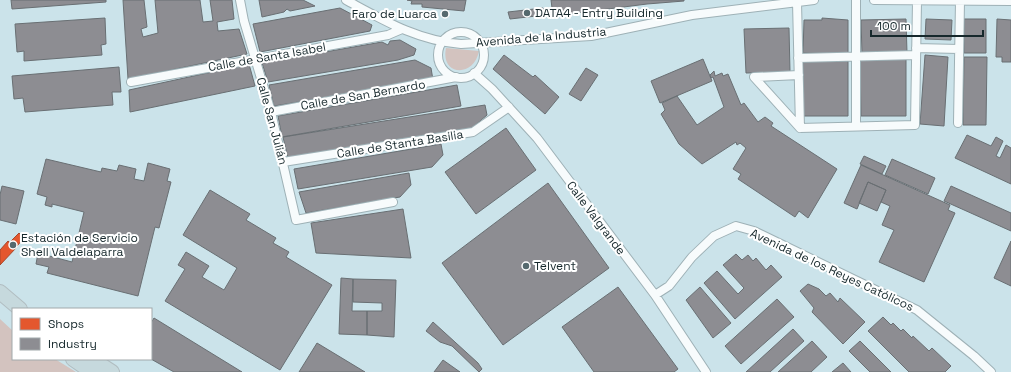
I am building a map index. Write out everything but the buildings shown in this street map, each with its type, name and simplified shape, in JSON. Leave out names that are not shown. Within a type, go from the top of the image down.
[{"type":"highway","points":[[0,292],[19,308]]},
{"type":"highway","points":[[0,304],[12,314]]},
{"type":"highway","points":[[74,360],[92,372]]},
{"type":"highway","points":[[94,360],[112,372]]},
{"type":"street","name":"Calle San Julián","points":[[240,0],[244,21],[271,112],[296,220],[393,202]]},
{"type":"street","name":"Avenida de la Industria","points":[[346,0],[402,29],[441,42],[481,43],[597,35],[655,22],[720,11],[814,0]]},
{"type":"street","points":[[856,0],[856,126]]},
{"type":"street","points":[[874,0],[1011,1]]},
{"type":"street","points":[[799,75],[754,77],[800,128],[915,125],[917,1]]},
{"type":"street","points":[[958,123],[960,1]]},
{"type":"street","points":[[797,2],[800,128]]},
{"type":"street","name":"Calle de Santa Isabel","points":[[131,82],[255,58],[388,35],[402,29]]},
{"type":"street","points":[[441,42],[438,50],[440,64],[443,70],[456,77],[468,76],[478,69],[483,57],[481,43]]},
{"type":"street","points":[[798,58],[856,56],[959,49]]},
{"type":"street","name":"Calle Valgrande","points":[[474,73],[538,138],[655,295],[706,372]]},
{"type":"street","name":"Calle de San Bernardo","points":[[271,112],[456,77]]},
{"type":"street","name":"Calle de Stanta Basilia","points":[[283,162],[474,132],[509,107]]},
{"type":"street","name":"Avenida de los Reyes Católicos","points":[[655,295],[669,286],[692,257],[714,236],[736,226],[754,232],[917,310],[974,356],[991,372]]},
{"type":"shaded area","points":[[446,48],[479,51],[476,60],[471,66],[458,70],[452,68],[448,64],[445,57]]},
{"type":"shaded area","points":[[0,319],[12,330],[12,360],[57,360],[76,372],[0,372]]},
{"type":"place","name":"DATA4 - Entry Building","points":[[527,13]]},
{"type":"place","name":"Faro de Luarca","points":[[445,14]]},
{"type":"place","name":"Estación de Servicio Shell Valdelaparra","points":[[13,245]]},
{"type":"place","name":"Telvent","points":[[526,266]]}]
